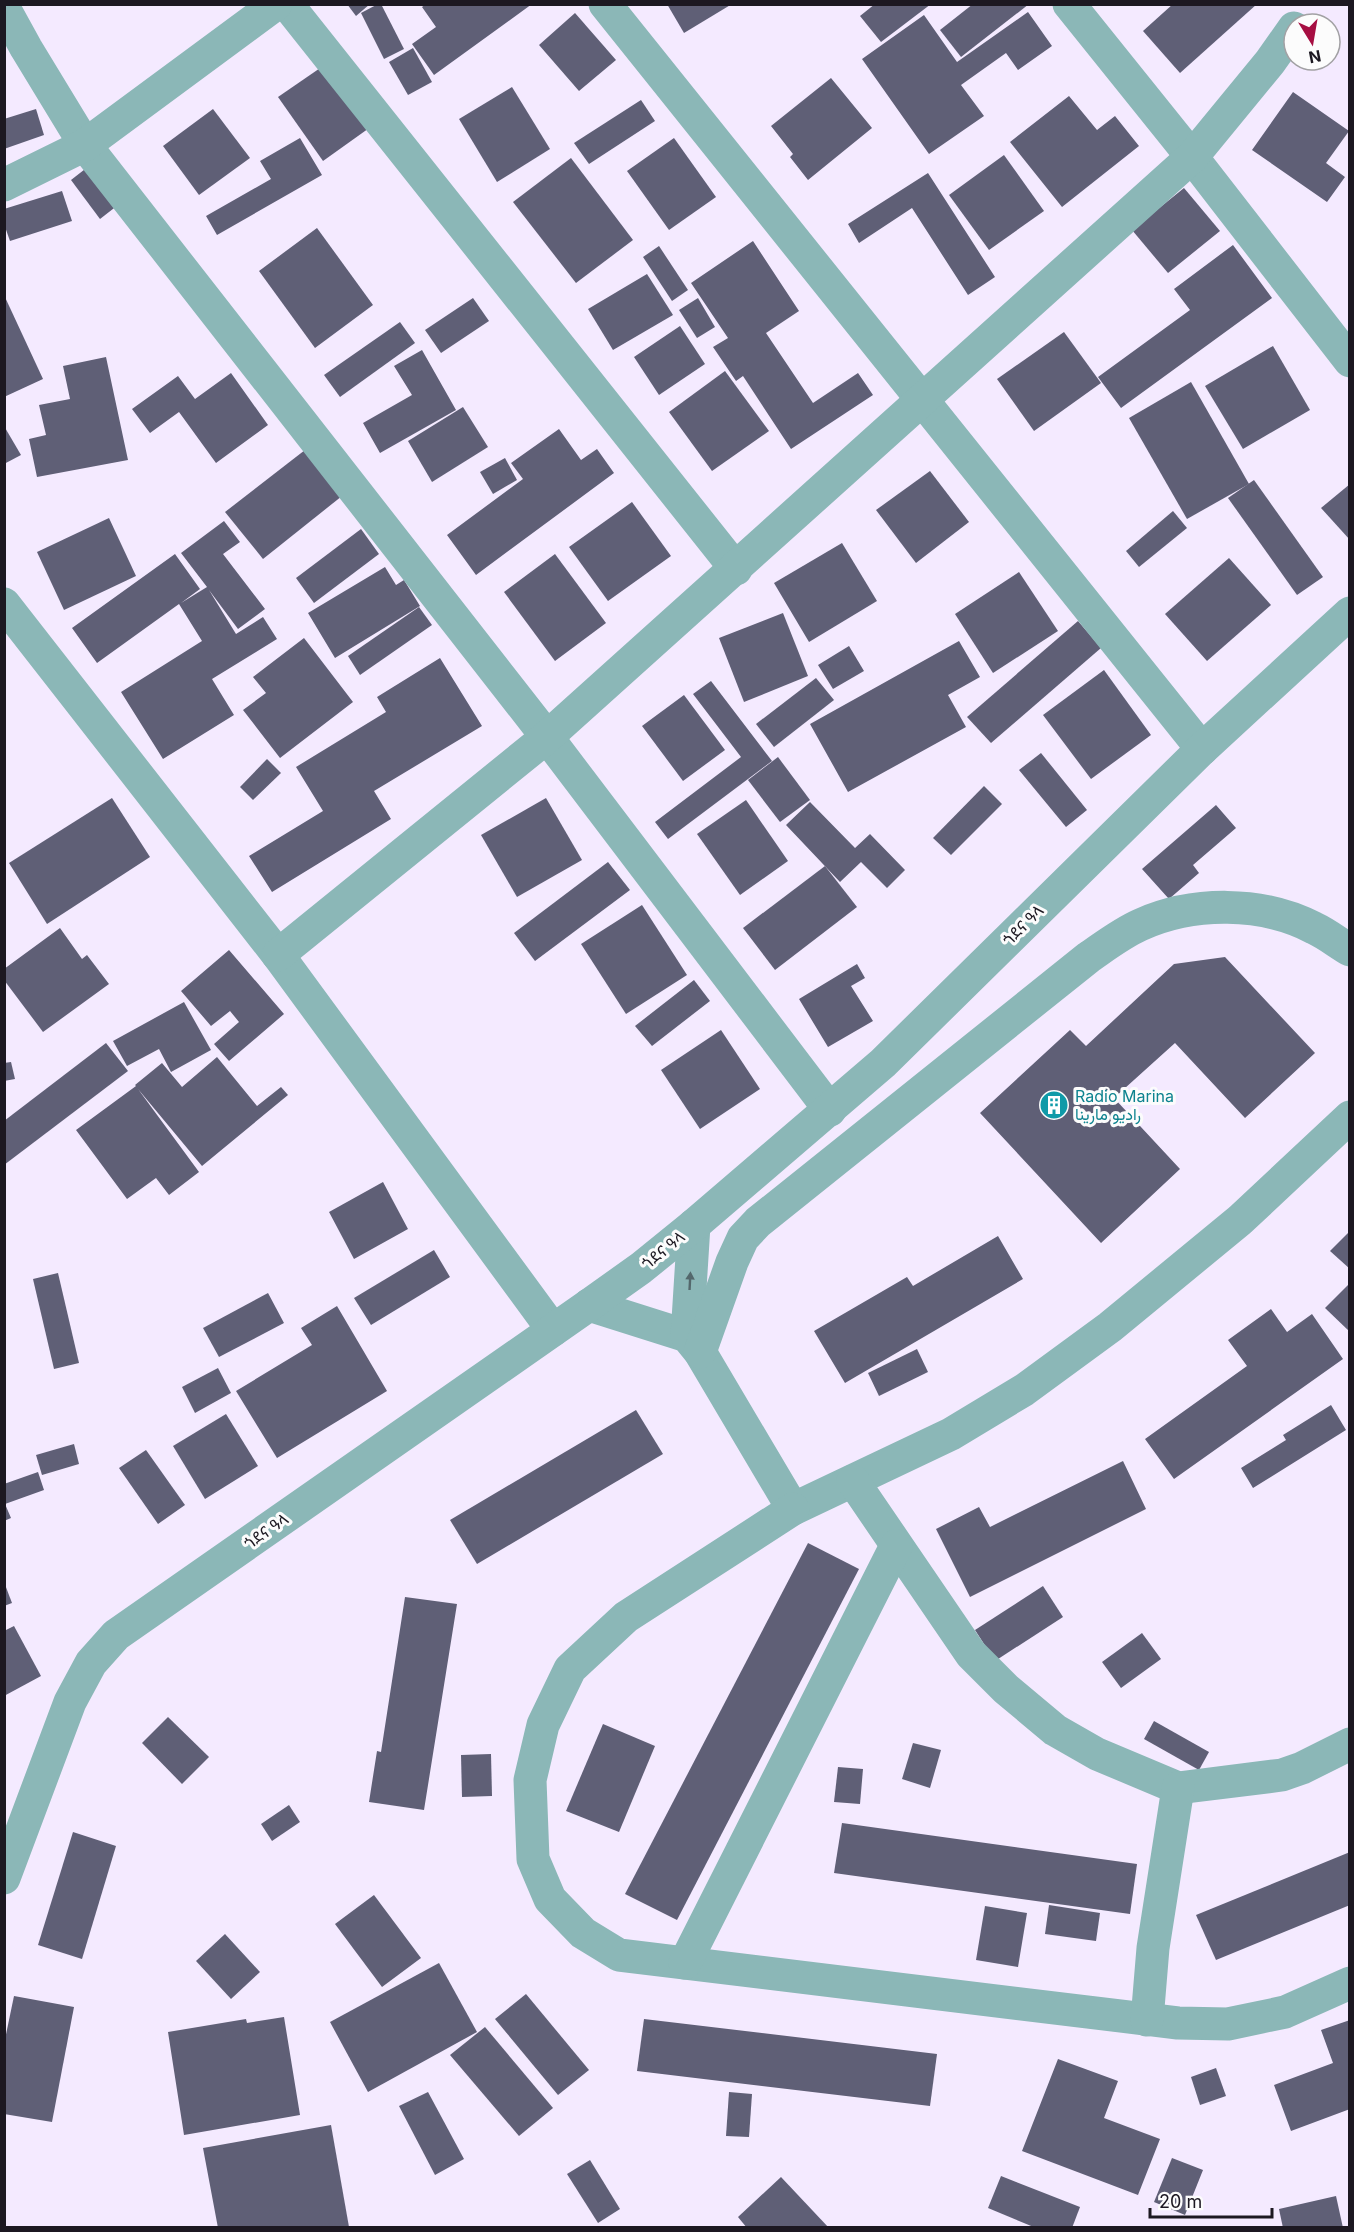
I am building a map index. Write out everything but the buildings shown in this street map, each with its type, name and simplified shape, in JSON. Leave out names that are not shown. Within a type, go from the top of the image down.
[{"type":"street","points":[[4,185],[85,144],[276,4]]},
{"type":"street","points":[[287,4],[736,569]]},
{"type":"street","points":[[604,4],[1202,749]]},
{"type":"street","points":[[1069,4],[1192,157],[1350,361]]},
{"type":"street","points":[[4,8],[85,144],[547,737],[830,1110]]},
{"type":"street","points":[[278,955],[547,737],[1192,157],[1282,45]]},
{"type":"street","points":[[4,604],[278,955],[553,1330]]},
{"type":"street","name":"ጎደና ዓላ","points":[[4,1878],[70,1702],[91,1663],[116,1635],[589,1305],[694,1226],[883,1063],[1202,749],[1350,612]]},
{"type":"street","points":[[694,1344],[743,1238],[758,1222],[1089,957],[1139,925],[1177,912],[1213,906],[1275,913],[1314,928],[1350,950]]},
{"type":"street","points":[[1350,1118],[1240,1220],[1110,1327],[1024,1390],[951,1434],[793,1509],[626,1617],[570,1669],[543,1725],[530,1780],[532,1859],[550,1899],[583,1934],[619,1955],[1178,2023],[1227,2024],[1285,2012],[1350,1983]]},
{"type":"street","points":[[694,1226],[694,1344],[793,1509]]},
{"type":"street","points":[[589,1305],[694,1344]]},
{"type":"street","points":[[853,1481],[971,1654],[1006,1689],[1055,1730],[1089,1750],[1178,1788],[1282,1775],[1302,1768],[1350,1744]]},
{"type":"street","points":[[685,1963],[896,1546]]},
{"type":"street","points":[[1147,2020],[1153,1948],[1178,1788]]},
{"type":"place","name":"Radio Marina راديو مارينا","points":[[1054,1105]]}]
